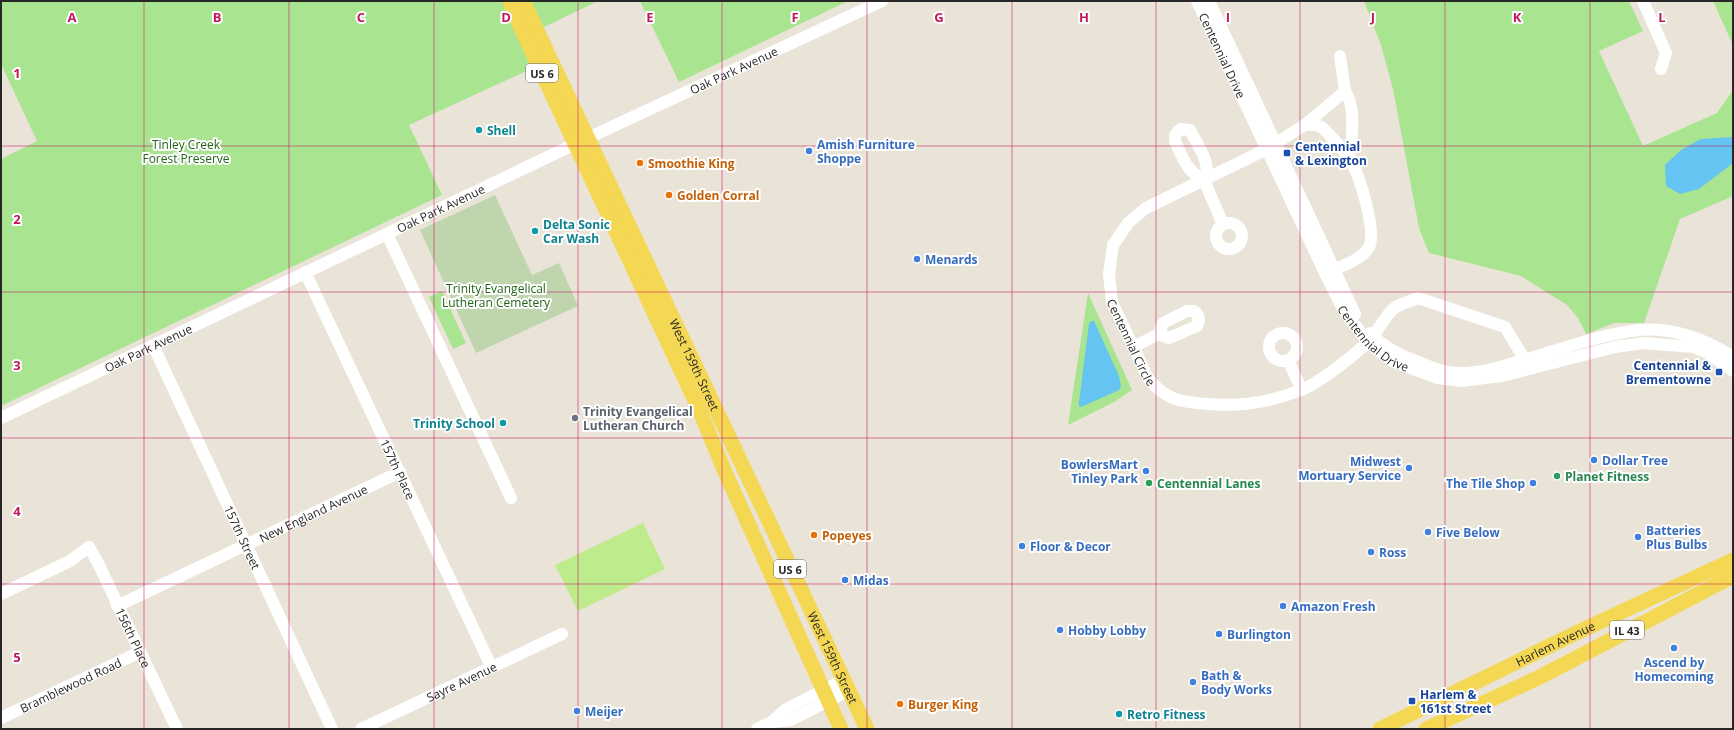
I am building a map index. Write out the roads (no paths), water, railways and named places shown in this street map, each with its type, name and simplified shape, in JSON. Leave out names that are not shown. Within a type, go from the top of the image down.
[{"type":"main road","name":"West 159th Street","points":[[510,1],[513,11],[581,141],[866,729]]},
{"type":"main road","name":"West 159th Street","points":[[523,1],[581,141],[696,402],[725,472],[841,729]]},
{"type":"main road","name":"Harlem Avenue","points":[[1380,729],[1576,633],[1733,560]]},
{"type":"main road","name":"Harlem Avenue","points":[[1426,729],[1540,677],[1733,576]]},
{"type":"street","name":"Oak Park Avenue","points":[[1,418],[581,141],[882,1]]},
{"type":"street","name":"Centennial Drive","points":[[1197,1],[1271,147],[1329,271],[1344,311],[1392,361],[1438,378],[1461,381],[1502,376],[1615,347],[1644,343],[1692,347],[1708,354],[1733,371]]},
{"type":"street","name":"Centennial Drive","points":[[1209,1],[1271,147]]},
{"type":"street","points":[[1643,1],[1666,53],[1661,69]]},
{"type":"street","points":[[1340,56],[1345,91],[1349,97],[1352,119],[1350,158]]},
{"type":"street","name":"Centennial Circle","points":[[1345,91],[1306,124],[1271,147],[1158,202],[1141,212],[1128,223],[1113,245],[1108,274],[1112,302],[1148,378],[1164,393],[1180,402],[1233,405],[1261,402],[1302,390],[1337,368],[1370,339],[1394,308],[1418,298],[1505,327],[1525,360]]},
{"type":"street","points":[[1306,124],[1321,127],[1350,158],[1360,182],[1369,219],[1371,238],[1369,246],[1363,254],[1329,271]]},
{"type":"street","points":[[1204,180],[1223,224]]},
{"type":"street","points":[[387,234],[512,498]]},
{"type":"street","name":"157th Place","points":[[305,272],[491,666]]},
{"type":"street","name":"Centennial Drive","points":[[1370,339],[1398,355],[1447,372],[1465,372],[1504,367],[1618,334],[1640,330],[1663,331],[1688,335],[1717,347],[1733,357]]},
{"type":"street","points":[[1133,347],[1161,333]]},
{"type":"street","name":"157th Street","points":[[153,345],[332,729]]},
{"type":"street","points":[[1288,360],[1302,390]]},
{"type":"street","name":"New England Avenue","points":[[117,606],[400,472]]},
{"type":"street","name":"156th Place","points":[[1,594],[70,561],[89,547],[177,729]]},
{"type":"street","name":"Sayre Avenue","points":[[361,729],[491,666],[562,634]]},
{"type":"street","name":"Bramblewood Road","points":[[1,718],[140,652]]},
{"type":"street","points":[[757,729],[772,722],[786,709],[826,695],[846,686]]},
{"type":"water","points":[[1733,137],[1733,163],[1699,189],[1680,194],[1666,186],[1665,165],[1681,150],[1701,139]]},
{"type":"water","points":[[1091,321],[1094,321],[1119,376],[1121,387],[1119,390],[1081,407],[1079,406],[1079,402],[1089,324]]},
{"type":"place","name":"Shell","points":[[479,130]]},
{"type":"place","name":"Amish Furniture Shoppe","points":[[809,151]]},
{"type":"place","name":"Centennial & Lexington","points":[[1287,153]]},
{"type":"place","name":"Smoothie King","points":[[640,163]]},
{"type":"place","name":"Golden Corral","points":[[669,195]]},
{"type":"place","name":"Delta Sonic Car Wash","points":[[535,231]]},
{"type":"place","name":"Menards","points":[[917,259]]},
{"type":"place","name":"Centennial & Brementowne","points":[[1719,372]]},
{"type":"place","name":"Trinity Evangelical Lutheran Church","points":[[575,418]]},
{"type":"place","name":"Trinity School","points":[[503,423]]},
{"type":"place","name":"Dollar Tree","points":[[1594,460]]},
{"type":"place","name":"Midwest Mortuary Service","points":[[1409,468]]},
{"type":"place","name":"BowlersMart Tinley Park","points":[[1146,471]]},
{"type":"place","name":"Planet Fitness","points":[[1557,476]]},
{"type":"place","name":"Centennial Lanes","points":[[1149,483]]},
{"type":"place","name":"The Tile Shop","points":[[1533,483]]},
{"type":"place","name":"Five Below","points":[[1428,532]]},
{"type":"place","name":"Popeyes","points":[[814,535]]},
{"type":"place","name":"Batteries Plus Bulbs","points":[[1638,537]]},
{"type":"place","name":"Floor & Decor","points":[[1022,546]]},
{"type":"place","name":"Ross","points":[[1371,552]]},
{"type":"place","name":"Midas","points":[[845,580]]},
{"type":"place","name":"Amazon Fresh","points":[[1283,606]]},
{"type":"place","name":"Hobby Lobby","points":[[1060,630]]},
{"type":"place","name":"Burlington","points":[[1219,634]]},
{"type":"place","name":"Ascend by Homecoming","points":[[1674,648]]},
{"type":"place","name":"Bath & Body Works","points":[[1193,682]]},
{"type":"place","name":"Harlem & 161st Street","points":[[1412,701]]},
{"type":"place","name":"Burger King","points":[[900,704]]},
{"type":"place","name":"Meijer","points":[[577,711]]},
{"type":"place","name":"Retro Fitness","points":[[1119,714]]},
{"type":"park label","name":"Tinley Creek Forest Preserve","points":[[186,151]]},
{"type":"park label","name":"Trinity Evangelical Lutheran Cemetery","points":[[496,295]]}]
